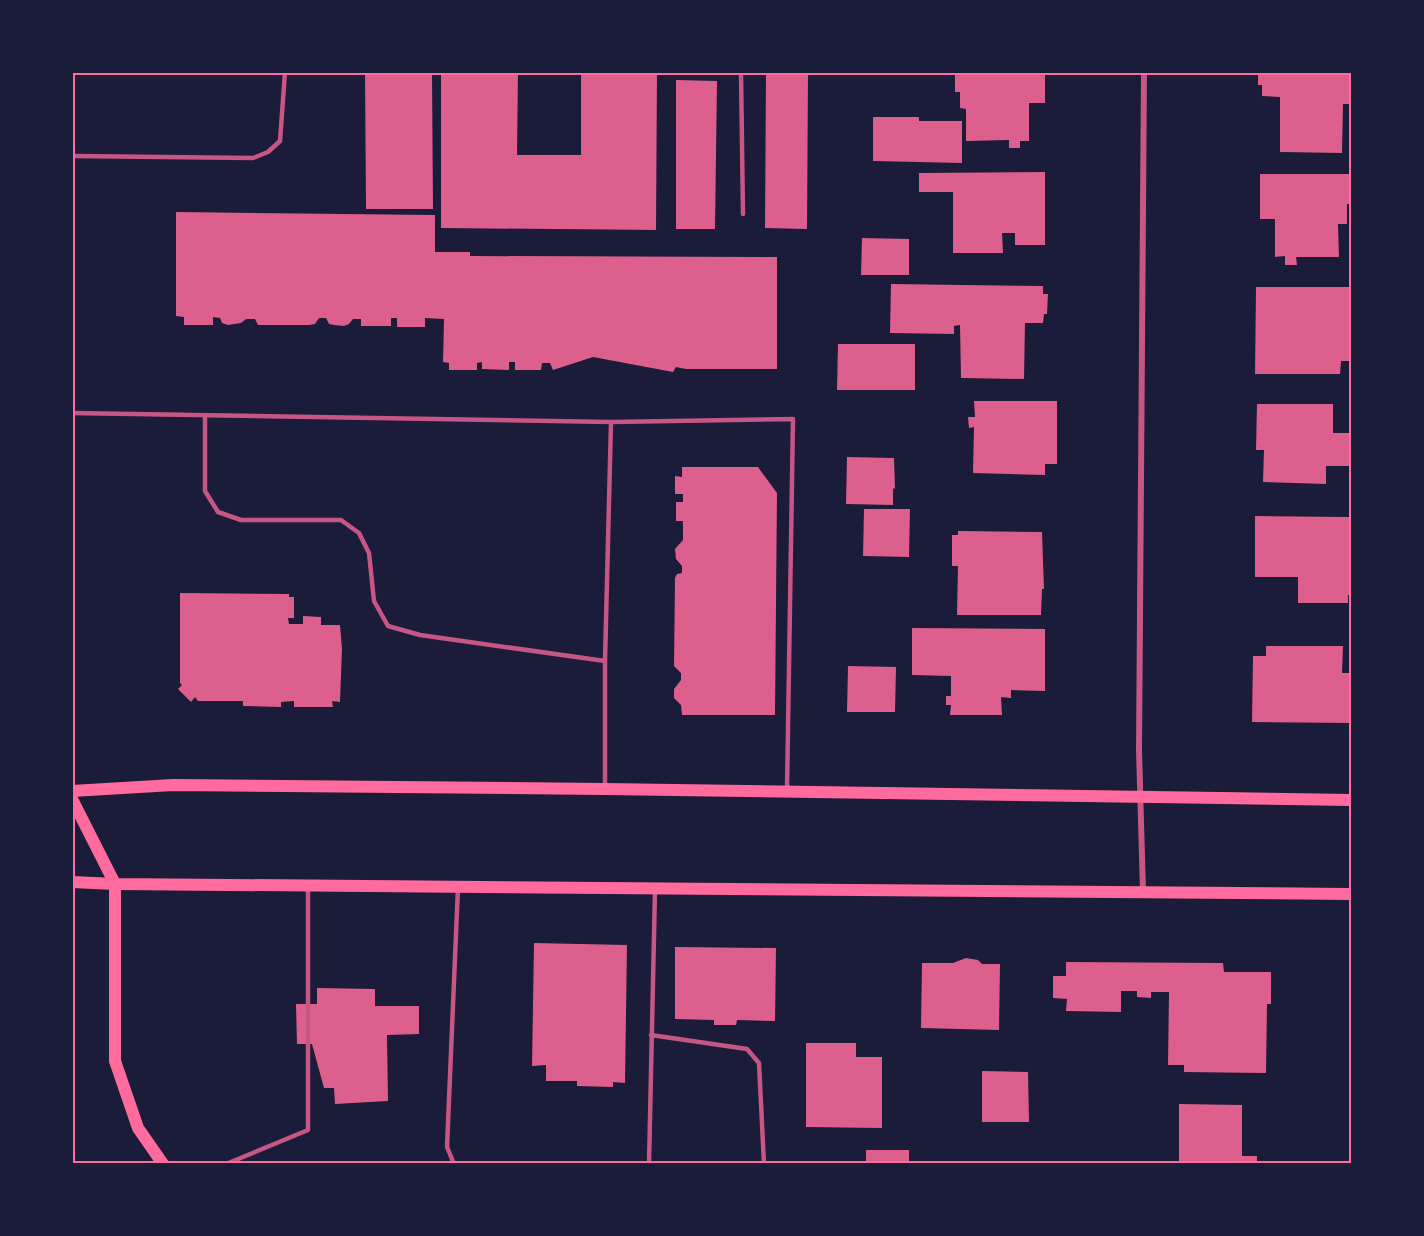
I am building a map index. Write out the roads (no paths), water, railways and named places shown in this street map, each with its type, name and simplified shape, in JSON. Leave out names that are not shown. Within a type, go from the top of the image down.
[{"type":"main road","points":[[72,790],[173,785],[1352,800]]},
{"type":"main road","points":[[72,799],[115,884],[115,1060],[138,1128],[163,1164]]},
{"type":"main road","points":[[72,882],[1352,894]]},
{"type":"street","points":[[1143,893],[1139,750],[1144,72]]},
{"type":"lane","points":[[72,156],[253,158],[268,152],[280,141],[285,72]]},
{"type":"lane","points":[[741,72],[743,214]]},
{"type":"lane","points":[[72,413],[611,422],[793,420],[787,792]]},
{"type":"lane","points":[[205,415],[205,491],[218,512],[241,520],[340,520],[359,532],[369,553],[374,601],[388,626],[420,635],[605,662]]},
{"type":"lane","points":[[605,789],[605,662],[611,422]]},
{"type":"lane","points":[[226,1164],[308,1130],[308,885]]},
{"type":"lane","points":[[454,1164],[447,1147],[458,886]]},
{"type":"lane","points":[[649,1164],[656,888]]},
{"type":"lane","points":[[651,1035],[747,1048],[759,1063],[764,1164]]}]
